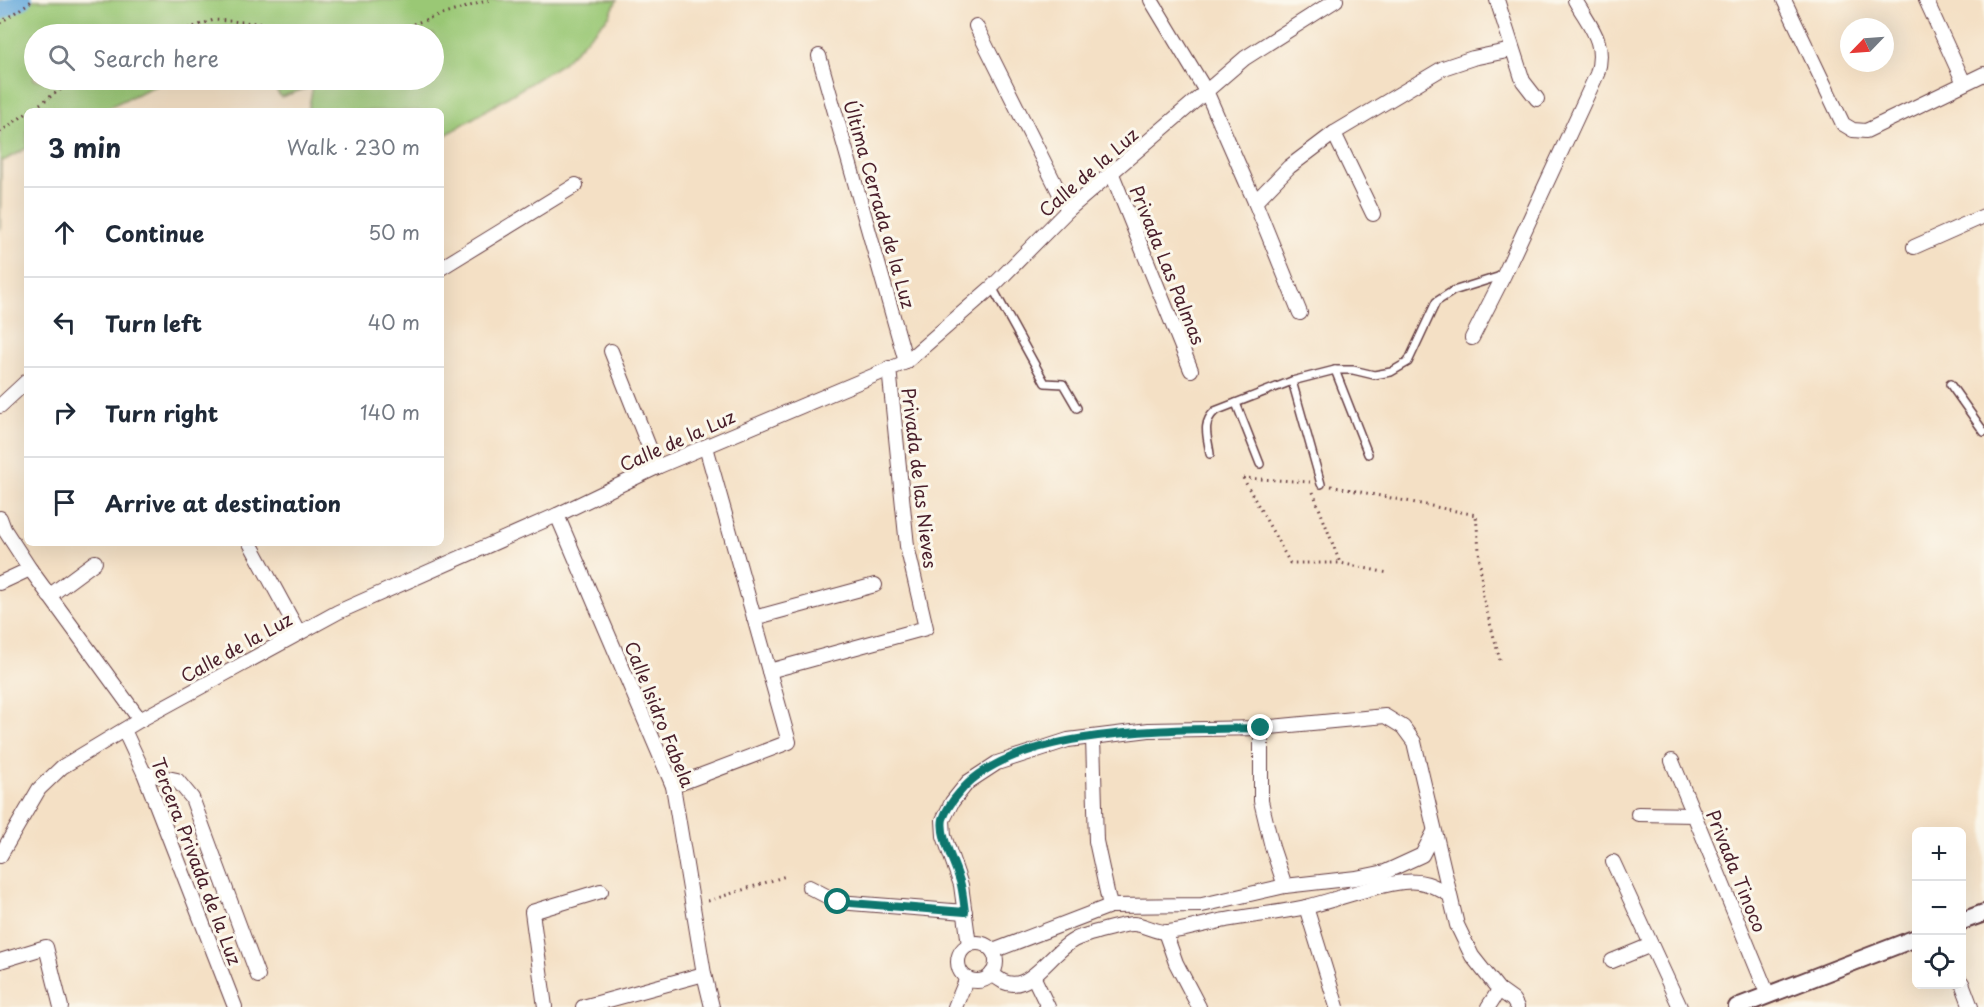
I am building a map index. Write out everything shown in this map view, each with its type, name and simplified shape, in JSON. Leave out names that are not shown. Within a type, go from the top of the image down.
[{"type":"street","points":[[1151,0],[1207,93],[1300,313]]},
{"type":"street","name":"Calle de la Luz","points":[[0,856],[39,789],[62,767],[140,720],[299,633],[338,612],[557,515],[657,467],[906,362],[992,287],[1068,210],[1245,58],[1336,0]]},
{"type":"street","points":[[1497,0],[1523,81],[1537,99]]},
{"type":"street","points":[[1472,338],[1504,275],[1602,60],[1598,39],[1575,0]]},
{"type":"street","points":[[1784,0],[1843,123],[1853,130],[1866,131],[1984,74]]},
{"type":"street","points":[[1926,0],[1964,83]]},
{"type":"street","points":[[976,26],[1068,210]]},
{"type":"street","points":[[1255,202],[1289,167],[1334,133],[1443,68],[1473,58],[1512,50]]},
{"type":"street","name":"Última Cerrada de la Luz","points":[[819,56],[906,362]]},
{"type":"street","points":[[1334,133],[1373,214]]},
{"type":"street","name":"Privada Las Palmas","points":[[1112,174],[1191,370]]},
{"type":"street","points":[[444,266],[576,185]]},
{"type":"street","points":[[1914,247],[1984,216]]},
{"type":"street","points":[[611,351],[657,467]]},
{"type":"street","name":"Privada de las Nieves","points":[[769,671],[926,628],[907,546],[889,368]]},
{"type":"street","points":[[0,406],[24,384]]},
{"type":"street","points":[[673,786],[789,741],[706,447]]},
{"type":"street","name":"Calle Isidro Fabela","points":[[557,515],[673,786],[704,974],[712,1007]]},
{"type":"street","points":[[0,518],[4,529],[30,569],[140,720]]},
{"type":"street","points":[[252,546],[299,633]]},
{"type":"street","points":[[49,596],[95,562]]},
{"type":"street","points":[[0,583],[30,569]]},
{"type":"street","points":[[754,618],[875,585]]},
{"type":"street","points":[[969,945],[961,885],[944,836],[943,820],[952,802],[968,782],[997,763],[1068,740],[1149,730],[1261,728],[1385,716],[1403,726],[1414,742],[1457,925],[1472,956],[1499,990],[1513,1000],[1517,1007]]},
{"type":"street","points":[[1261,728],[1261,801],[1272,847],[1285,886]]},
{"type":"street","name":"Tercera Privada de la Luz","points":[[123,730],[144,773],[235,1007]]},
{"type":"street","points":[[1093,738],[1096,842],[1110,906]]},
{"type":"street","name":"Privada Tinoco","points":[[1672,760],[1768,995]]},
{"type":"street","points":[[144,773],[177,780],[192,798],[258,976]]},
{"type":"street","points":[[1638,814],[1695,815]]},
{"type":"street","points":[[993,951],[1110,906],[1202,905],[1285,886],[1356,878],[1385,872],[1422,855],[1434,832]]},
{"type":"street","points":[[1613,862],[1680,1007]]},
{"type":"street","points":[[992,973],[1000,981],[1010,986],[1034,978],[1059,950],[1076,939],[1133,924],[1166,933],[1212,922],[1306,907],[1403,882],[1428,882],[1450,895]]},
{"type":"street","points":[[809,887],[838,902],[965,912]]},
{"type":"street","points":[[545,1007],[532,912],[601,891]]},
{"type":"street","points":[[1306,907],[1337,1007]]},
{"type":"street","points":[[1966,920],[1984,913]]},
{"type":"street","points":[[1166,933],[1176,963],[1199,1007]]},
{"type":"street","points":[[1741,1006],[1912,940]]},
{"type":"street","points":[[981,943],[993,951],[996,959],[995,967],[992,973],[981,980],[968,978],[959,967],[958,959],[961,952],[969,945],[981,943]]},
{"type":"street","points":[[1612,961],[1651,945]]},
{"type":"street","points":[[0,961],[46,947],[61,1007]]},
{"type":"street","points":[[583,1007],[704,974]]},
{"type":"street","points":[[955,1007],[968,978]]},
{"type":"street","points":[[1034,978],[1048,1007]]},
{"type":"street","points":[[1964,989],[1971,1007]]},
{"type":"street","points":[[1488,1007],[1499,990]]},
{"type":"lane","points":[[1210,454],[1206,424],[1215,411],[1292,381],[1335,370],[1353,370],[1374,375],[1391,372],[1408,362],[1436,302],[1453,291],[1504,275]]},
{"type":"lane","points":[[992,287],[1045,383],[1063,384],[1077,408]]},
{"type":"lane","points":[[1335,370],[1368,454]]},
{"type":"lane","points":[[1292,381],[1321,484]]},
{"type":"lane","points":[[1950,384],[1984,432]]},
{"type":"lane","points":[[1236,403],[1260,464]]},
{"type":"path","points":[[0,23],[33,0]]},
{"type":"path","points":[[412,24],[489,0]]},
{"type":"path","points":[[202,24],[214,20],[272,24]]},
{"type":"path","points":[[34,108],[60,90]]},
{"type":"path","points":[[0,132],[24,115]]},
{"type":"path","points":[[1388,573],[1340,563],[1290,563],[1243,478],[1309,482],[1476,515],[1483,597],[1500,660]]},
{"type":"path","points":[[1309,482],[1340,563]]},
{"type":"path","points":[[693,905],[786,876]]},
{"type":"green space","points":[[0,0],[617,0],[610,15],[563,63],[444,136],[444,108],[309,108],[312,90],[444,90],[444,24],[24,24],[24,90],[146,90],[107,108],[24,108],[24,150],[1,162],[0,231]]},
{"type":"green space","points":[[276,90],[301,90],[281,97]]},
{"type":"waterway","points":[[0,11],[23,0]]},
{"type":"route","points":[[838,902],[965,912],[961,885],[944,836],[943,820],[952,802],[968,782],[997,763],[1068,740],[1149,730],[1261,728]]}]
